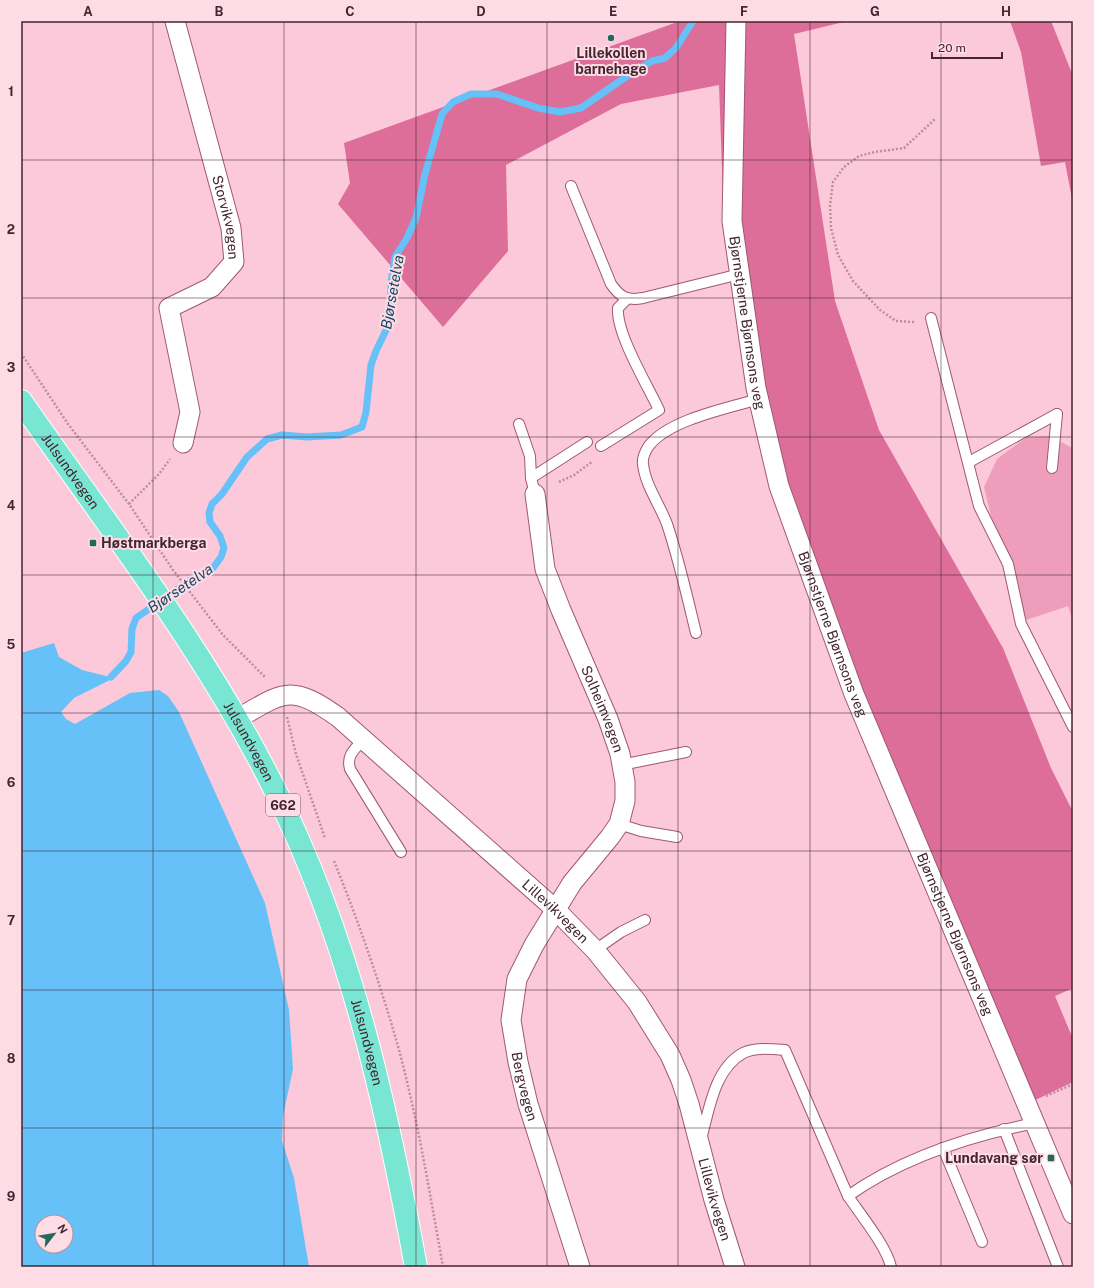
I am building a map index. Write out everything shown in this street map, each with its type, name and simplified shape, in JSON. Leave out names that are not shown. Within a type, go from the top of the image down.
[{"type":"main road","name":"Julsundvegen","points":[[21,401],[148,580],[207,668],[276,790],[307,857],[330,916],[353,986],[386,1117],[416,1267]]},
{"type":"street","name":"Storvikvegen","points":[[174,21],[231,228],[234,262],[212,287],[169,308],[190,412],[183,442]]},
{"type":"street","name":"Bjørnstjerne Bjørnsons veg","points":[[736,21],[732,221],[759,399],[779,486],[854,694],[1028,1104],[1073,1214]]},
{"type":"street","name":"Solheimvegen","points":[[533,486],[545,569],[560,610],[608,719],[620,754],[625,782],[625,801],[619,824],[572,883],[555,909]]},
{"type":"street","name":"Lillevikvegen","points":[[237,719],[276,696],[287,694],[299,695],[318,703],[338,717],[364,739],[555,909],[596,950],[637,1002],[670,1055],[689,1104],[714,1200],[735,1267]]},
{"type":"street","name":"Bergvegen","points":[[555,909],[534,944],[517,979],[511,1020],[518,1062],[528,1104],[580,1267]]},
{"type":"lane","points":[[571,186],[611,284],[620,296],[626,299],[643,298],[740,274]]},
{"type":"lane","points":[[601,446],[659,410],[624,337],[619,321],[618,308],[626,299]]},
{"type":"lane","points":[[932,318],[979,506],[1008,564],[1021,624],[1073,727]]},
{"type":"lane","points":[[696,633],[678,558],[666,522],[647,478],[643,465],[644,456],[649,446],[676,426],[759,399]]},
{"type":"lane","points":[[969,462],[1057,414],[1052,468]]},
{"type":"lane","points":[[519,424],[530,456],[533,486]]},
{"type":"lane","points":[[533,486],[587,442]]},
{"type":"lane","points":[[364,739],[351,753],[348,763],[350,769],[401,852]]},
{"type":"lane","points":[[622,765],[686,752]]},
{"type":"lane","points":[[619,824],[641,831],[677,837]]},
{"type":"lane","points":[[596,950],[621,932],[645,920]]},
{"type":"lane","points":[[700,1142],[718,1082],[727,1066],[743,1053],[758,1049],[785,1050],[848,1196],[890,1260],[891,1267]]},
{"type":"lane","points":[[848,1196],[862,1186],[924,1155],[1004,1129],[1035,1123]]},
{"type":"lane","points":[[1004,1129],[1058,1267]]},
{"type":"lane","points":[[943,1148],[982,1242]]},
{"type":"path","points":[[916,323],[896,321],[880,310],[853,281],[838,255],[831,228],[830,205],[833,182],[844,167],[859,156],[904,148],[935,119]]},
{"type":"path","points":[[21,353],[68,424],[128,504],[173,570],[223,634],[265,677]]},
{"type":"path","points":[[128,504],[159,474],[183,442]]},
{"type":"path","points":[[1028,1104],[1073,1084]]},
{"type":"shaded area","points":[[680,21],[848,21],[794,34],[835,301],[879,430],[1003,648],[1051,768],[1073,812],[1073,988],[1055,996],[1073,1039],[1073,1082],[1027,1104],[818,605],[724,225],[719,85],[621,104],[506,165],[508,251],[443,327],[338,204],[350,183],[344,143]]},
{"type":"shaded area","points":[[1010,21],[1051,21],[1073,76],[1073,204],[1065,162],[1041,166],[1021,52]]},
{"type":"shaded area","points":[[1049,436],[1073,448],[1073,622],[1068,606],[1026,620],[991,516],[984,487],[997,459],[1027,437]]},
{"type":"water","points":[[54,643],[59,657],[82,670],[114,678],[74,698],[61,712],[66,719],[75,724],[130,693],[159,690],[168,696],[179,712],[265,903],[289,1010],[293,1069],[283,1116],[282,1141],[294,1178],[309,1267],[21,1267],[21,653]]},
{"type":"waterway","name":"Bjørsetelva","points":[[111,677],[126,661],[131,652],[132,629],[136,618],[189,581],[213,568],[221,557],[224,548],[220,536],[210,522],[209,513],[212,504],[222,494],[247,457],[267,439],[282,435],[307,437],[341,435],[362,427],[366,412],[371,365],[389,324],[391,309],[391,282],[395,257],[407,238],[416,218],[425,174],[442,114],[453,102],[471,94],[497,94],[538,108],[560,112],[581,108],[633,72],[652,61],[665,58],[676,48],[693,21]]},
{"type":"place","name":"Lillekollen barnehage","points":[[611,38]]},
{"type":"place","name":"Høstmarkberga","points":[[93,543]]},
{"type":"place","name":"Lundavang sør","points":[[1051,1158]]}]
